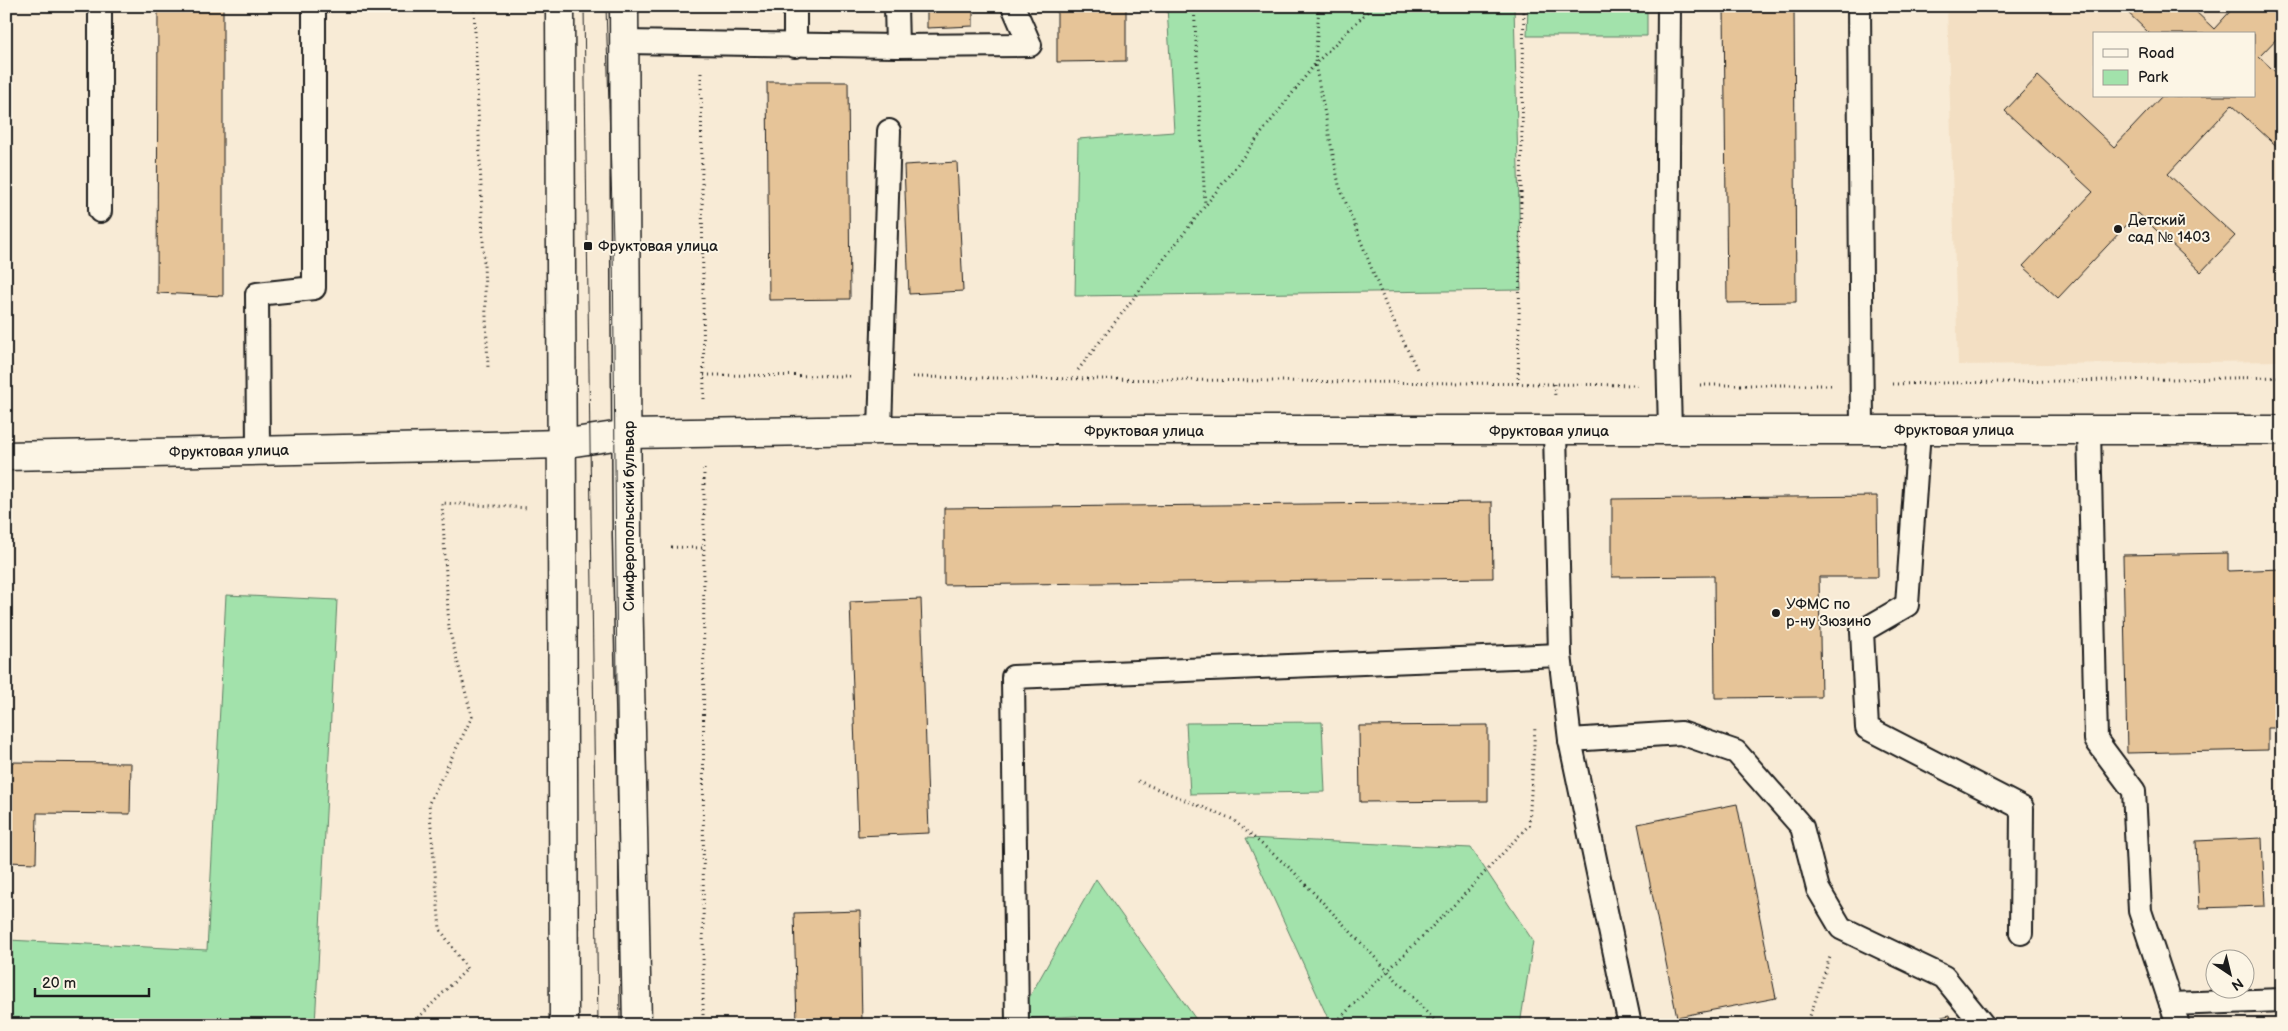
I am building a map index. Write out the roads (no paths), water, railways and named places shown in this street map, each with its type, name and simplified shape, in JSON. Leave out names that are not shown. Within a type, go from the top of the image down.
[{"type":"street","points":[[560,6],[564,1025]]},
{"type":"street","name":"Симферопольский бульвар","points":[[624,6],[628,543],[637,1025]]},
{"type":"street","name":"Фруктовая улица","points":[[6,456],[561,444],[628,434],[880,430],[2282,430]]},
{"type":"lane","points":[[100,6],[100,211]]},
{"type":"lane","points":[[258,450],[257,294],[314,288],[314,6]]},
{"type":"lane","points":[[795,6],[795,46]]},
{"type":"lane","points":[[896,6],[897,46]]},
{"type":"lane","points":[[624,42],[795,46],[1030,45],[1013,6]]},
{"type":"lane","points":[[1669,6],[1668,385],[1670,431]]},
{"type":"lane","points":[[1859,6],[1862,430]]},
{"type":"lane","points":[[880,430],[889,131]]},
{"type":"lane","points":[[1919,430],[1907,605],[1862,631],[1867,728],[2022,808],[2021,933]]},
{"type":"lane","points":[[2089,430],[2096,740],[2134,791],[2140,911],[2174,1015],[2282,1000]]},
{"type":"lane","points":[[1555,431],[1560,655],[1570,740],[1630,1025]]},
{"type":"lane","points":[[1017,1025],[1013,677],[1560,655]]},
{"type":"lane","points":[[1570,740],[1681,733],[1736,752],[1802,827],[1818,889],[1841,928],[1944,977],[1984,1025]]},
{"type":"tram line","points":[[584,6],[598,1025]]},
{"type":"tram line","points":[[606,6],[613,240],[620,1025]]},
{"type":"place","name":"Детский сад № 1403","points":[[2118,229]]},
{"type":"place","name":"Фруктовая улица","points":[[588,246]]},
{"type":"place","name":"УФМС по р-ну Зюзино","points":[[1776,613]]}]
